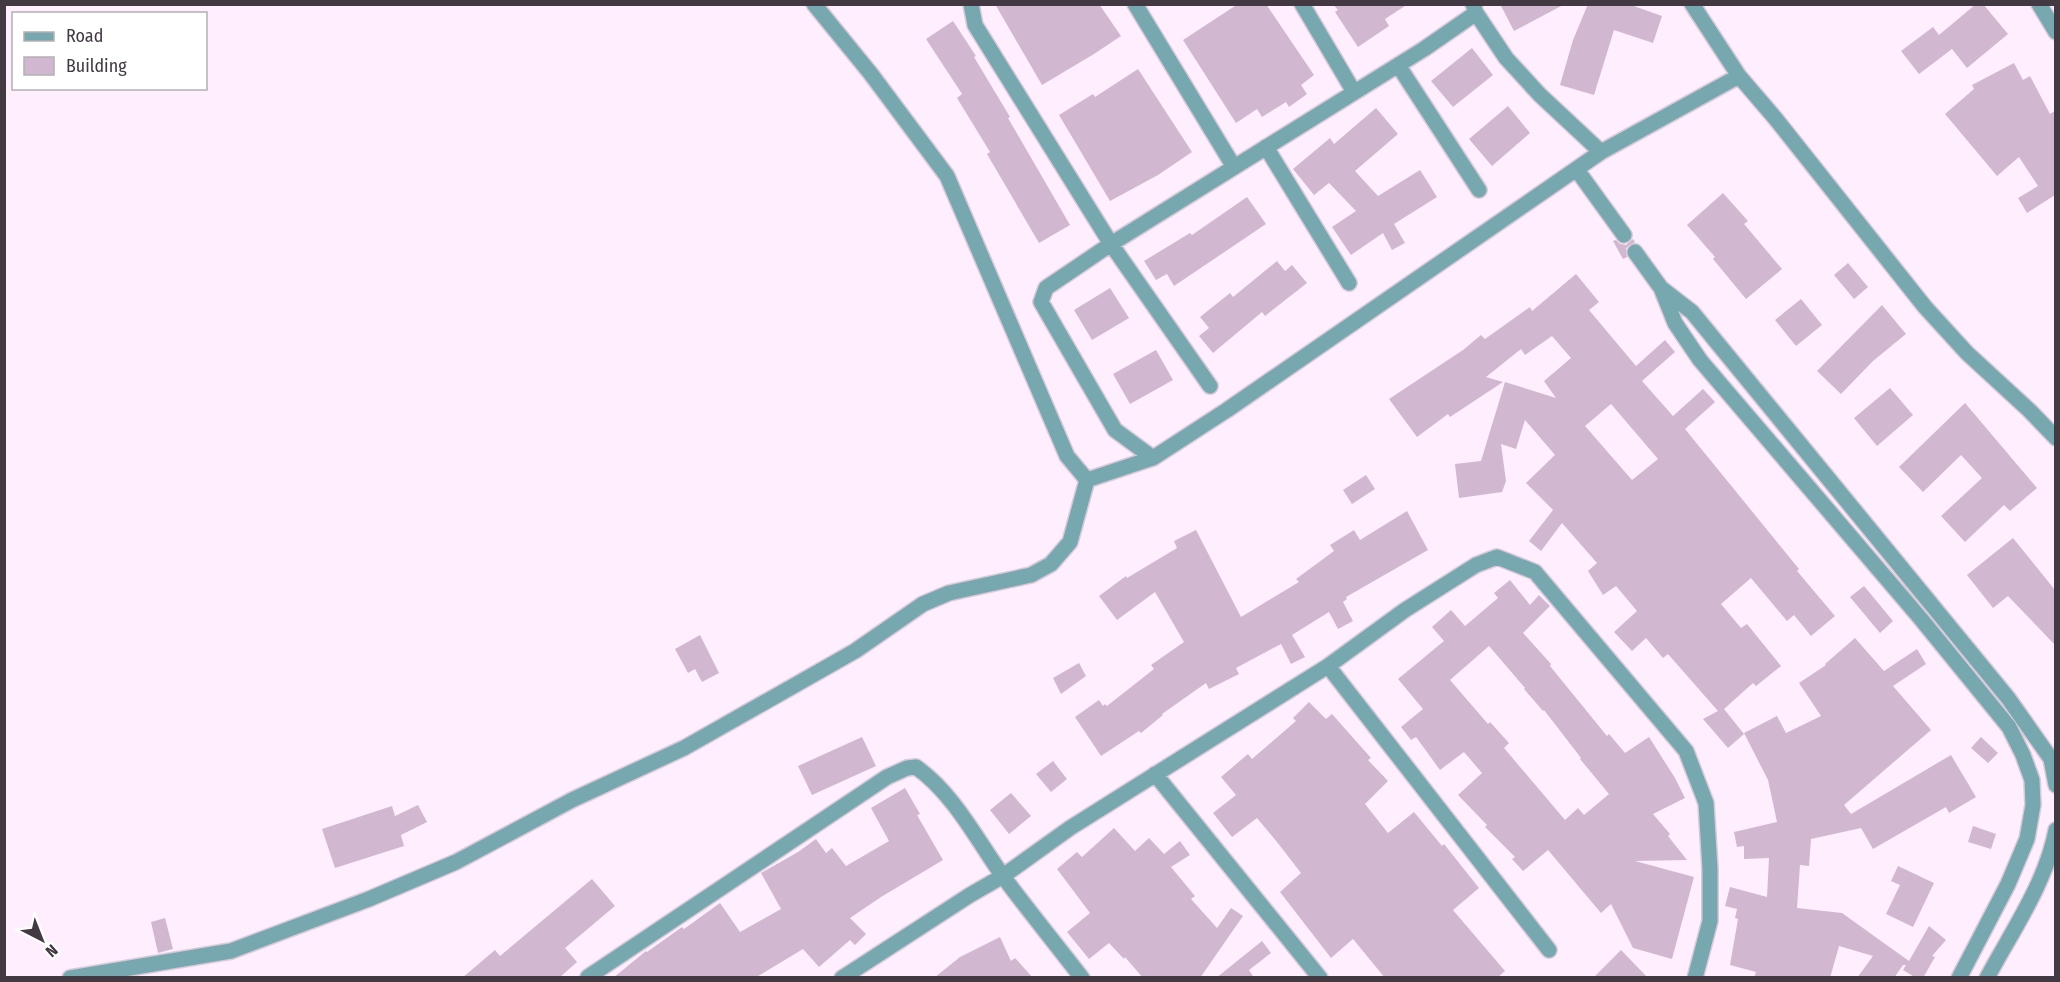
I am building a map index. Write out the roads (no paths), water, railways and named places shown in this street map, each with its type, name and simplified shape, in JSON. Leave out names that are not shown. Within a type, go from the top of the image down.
[{"type":"street","points":[[814,4],[871,74],[947,176],[1067,456],[1087,480]]},
{"type":"street","points":[[971,4],[975,25],[1111,244],[1210,386]]},
{"type":"street","points":[[1135,4],[1234,167]]},
{"type":"street","points":[[1302,4],[1354,92]]},
{"type":"street","points":[[1692,4],[1739,76],[1925,307],[1967,353],[2030,411],[2055,438]]},
{"type":"street","points":[[2039,4],[2055,32]]},
{"type":"street","points":[[1152,458],[1115,430],[1041,302],[1046,288],[1111,244],[1398,65],[1475,8],[1506,58],[1540,95],[1601,152]]},
{"type":"street","points":[[1398,65],[1479,190]]},
{"type":"street","points":[[1087,480],[1152,458],[1237,403],[1601,152],[1739,76]]},
{"type":"street","points":[[1266,147],[1349,283]]},
{"type":"street","points":[[1577,170],[1624,235]]},
{"type":"street","points":[[1635,252],[1661,288],[1675,323],[1700,360],[1892,585],[2008,727],[2023,755],[2032,780],[2033,805],[2028,839],[2008,884],[1959,978]]},
{"type":"street","points":[[1661,288],[1692,312],[2014,707],[2051,759],[2055,785]]},
{"type":"street","points":[[70,978],[231,951],[369,899],[456,862],[572,800],[684,748],[855,651],[923,604],[949,593],[1031,575],[1051,564],[1070,542],[1087,480]]},
{"type":"street","points":[[842,978],[1003,876],[1070,828],[1328,666],[1405,610],[1476,565],[1497,557],[1535,572],[1686,751],[1706,803],[1710,869],[1710,921],[1695,978]]},
{"type":"street","points":[[1892,585],[1906,573]]},
{"type":"street","points":[[1328,666],[1549,950]]},
{"type":"street","points":[[588,977],[887,777],[907,768],[916,767],[943,791],[1003,876],[1082,978]]},
{"type":"street","points":[[1155,774],[1320,978]]},
{"type":"street","points":[[1987,978],[2037,885],[2053,845],[2055,830]]}]
